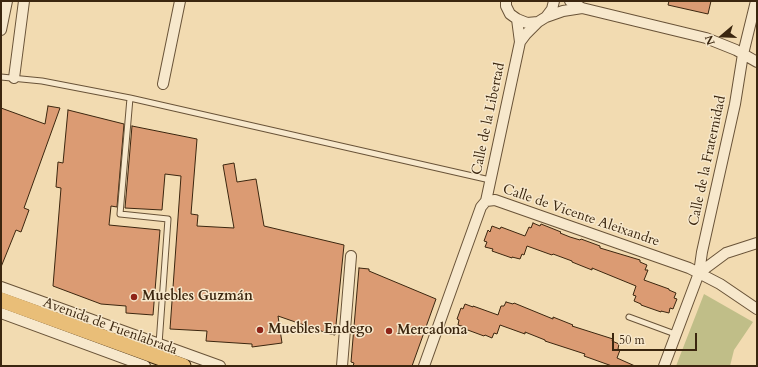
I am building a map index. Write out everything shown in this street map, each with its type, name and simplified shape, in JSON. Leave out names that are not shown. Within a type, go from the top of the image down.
[{"type":"main road","name":"Avenida de Fuenlabrada","points":[[1,300],[183,366]]},
{"type":"street","points":[[1,30],[7,1]]},
{"type":"street","points":[[14,78],[24,1]]},
{"type":"street","points":[[163,84],[180,1]]},
{"type":"street","points":[[542,19],[552,9],[554,1]]},
{"type":"street","points":[[570,1],[582,8],[706,38],[736,50],[757,62]]},
{"type":"street","name":"Calle de la Fraternidad","points":[[664,366],[699,273],[702,252],[735,104],[743,54],[756,1]]},
{"type":"street","points":[[504,3],[510,14],[516,19],[527,23],[563,11],[582,8]]},
{"type":"street","name":"Calle de la Libertad","points":[[486,201],[520,42],[516,19]]},
{"type":"street","name":"Calle de la Libertad","points":[[520,42],[542,19]]},
{"type":"street","name":"Calle de Vicente Aleixandre","points":[[424,366],[481,208],[486,201],[495,200],[689,268],[720,284],[757,309]]},
{"type":"street","points":[[699,273],[726,252],[757,243]]},
{"type":"street","points":[[342,366],[351,256]]},
{"type":"street","name":"Avenida de Fuenlabrada","points":[[1,287],[220,366]]},
{"type":"street","name":"Avenida de Fuenlabrada","points":[[1,313],[145,366]]},
{"type":"lane","points":[[1,77],[42,81],[130,98],[490,180]]},
{"type":"lane","points":[[130,98],[120,214],[168,218],[159,344]]},
{"type":"lane","points":[[629,317],[675,334]]},
{"type":"shaded area","points":[[704,294],[753,322],[734,350],[730,366],[676,366]]},
{"type":"building","points":[[669,1],[711,1],[708,14],[668,5]]},
{"type":"building","points":[[48,106],[60,108],[24,208],[29,210],[21,232],[16,230],[1,267],[1,108],[45,124]]},
{"type":"building","points":[[68,110],[124,124],[117,207],[111,206],[109,225],[160,230],[153,315],[126,313],[126,306],[101,304],[53,286],[61,188],[56,187],[58,162],[63,163]]},
{"type":"building","points":[[132,126],[197,139],[191,214],[198,215],[197,226],[234,228],[223,165],[234,163],[237,182],[256,179],[264,226],[344,245],[335,335],[278,316],[282,343],[252,347],[252,344],[206,341],[207,331],[170,329],[181,176],[165,174],[162,210],[125,208]]},
{"type":"building","points":[[533,223],[540,226],[541,224],[570,237],[581,239],[600,246],[600,248],[640,260],[640,262],[647,265],[645,270],[648,270],[644,280],[676,293],[674,298],[677,299],[673,309],[670,308],[669,313],[661,312],[641,305],[634,301],[636,296],[633,295],[636,286],[553,254],[552,255],[527,246],[524,255],[522,254],[520,259],[512,258],[485,247],[487,242],[484,241],[488,230],[490,232],[492,226],[500,229],[501,227],[525,236],[529,227],[531,228]]},
{"type":"building","name":"Mercadona","points":[[359,268],[369,269],[369,271],[436,299],[412,366],[353,366],[354,363],[351,362]]},
{"type":"building","points":[[506,302],[514,303],[553,319],[553,317],[573,325],[572,326],[613,339],[612,341],[619,344],[618,349],[620,350],[617,358],[635,366],[612,366],[584,356],[585,354],[545,341],[525,332],[525,334],[500,325],[497,334],[494,333],[492,338],[465,329],[465,327],[458,325],[459,320],[457,319],[461,308],[463,309],[465,304],[498,315],[501,306],[504,306]]},
{"type":"place","name":"Muebles Guzmán","points":[[134,297]]},
{"type":"place","name":"Muebles Endego","points":[[260,330]]},
{"type":"place","name":"Mercadona","points":[[389,331]]}]
